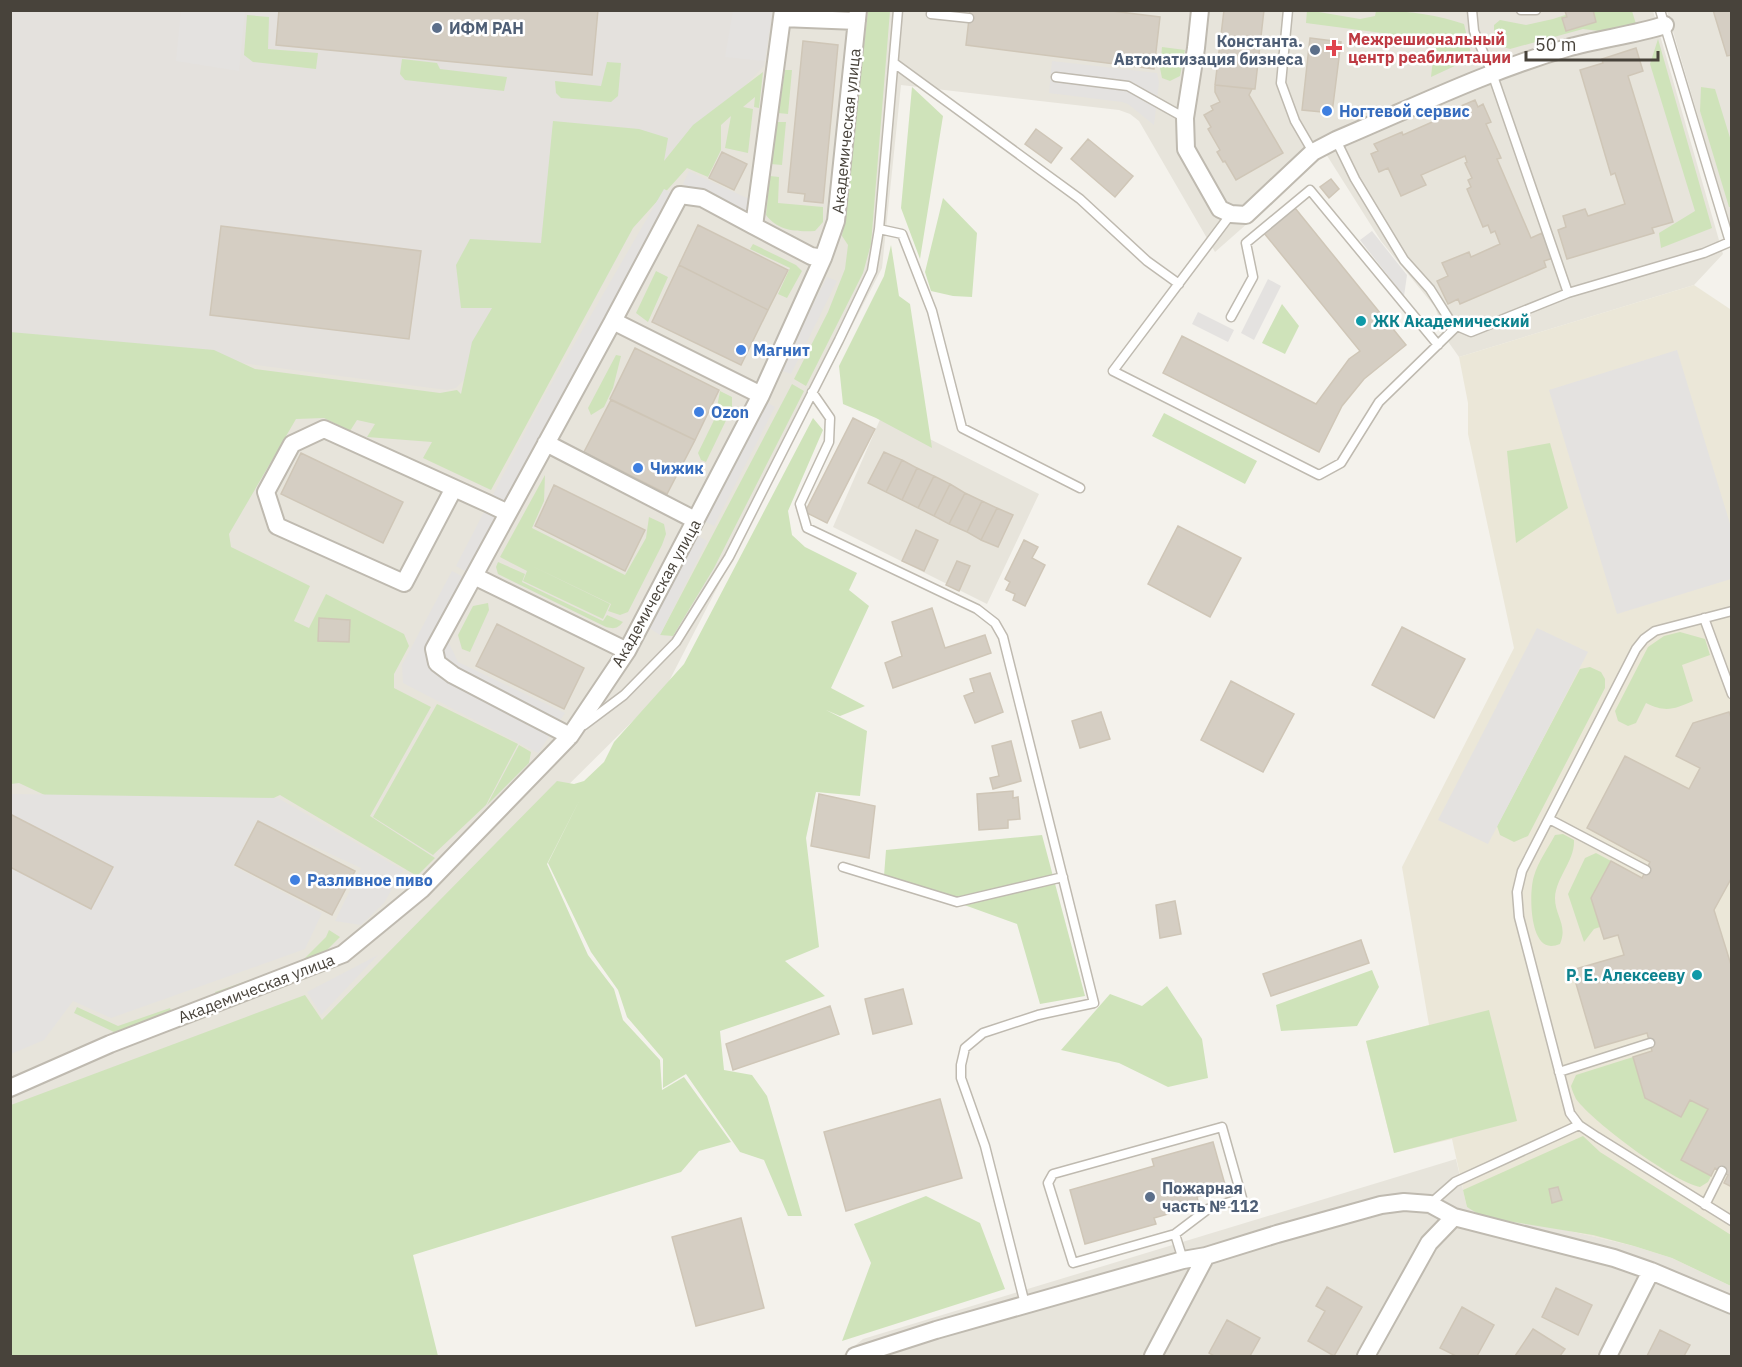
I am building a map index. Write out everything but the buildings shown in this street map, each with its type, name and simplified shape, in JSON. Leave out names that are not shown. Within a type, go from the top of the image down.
[{"type":"street","points":[[1200,10],[1185,118],[1186,149],[1220,209],[1231,214],[1246,215],[1313,152],[1336,141],[1492,73],[1568,48],[1638,33],[1663,18]]},
{"type":"street","points":[[754,226],[783,14],[858,16]]},
{"type":"street","name":"Академическая улица","points":[[10,1088],[110,1044],[343,954],[422,889],[570,736],[627,651],[761,395],[823,258],[836,221],[858,16]]},
{"type":"street","points":[[570,736],[453,675],[436,663],[434,649],[680,195],[702,198],[811,256],[823,258]]},
{"type":"street","points":[[613,321],[761,395]]},
{"type":"street","points":[[454,488],[405,583],[277,526],[266,492],[292,444],[324,429],[454,488],[508,513]]},
{"type":"street","points":[[546,443],[695,520]]},
{"type":"street","points":[[474,576],[627,651]]},
{"type":"street","points":[[855,1356],[936,1329],[1025,1304],[1183,1260],[1206,1256],[1381,1205],[1404,1202],[1430,1204],[1454,1217],[1614,1258],[1731,1305]]},
{"type":"street","points":[[1366,1356],[1429,1243],[1454,1217]]},
{"type":"street","points":[[1153,1356],[1206,1256]]},
{"type":"street","points":[[1608,1356],[1651,1271]]},
{"type":"lane","points":[[570,736],[624,694],[676,642],[729,557],[872,271],[879,229],[898,10]]},
{"type":"lane","points":[[932,10],[931,14],[969,18]]},
{"type":"lane","points":[[1288,10],[1281,83],[1295,121],[1313,152]]},
{"type":"lane","points":[[1472,10],[1474,30],[1492,73],[1568,293]]},
{"type":"lane","points":[[1521,10],[1536,10]]},
{"type":"lane","points":[[1336,141],[1355,178],[1404,260],[1430,289],[1449,319],[1457,326],[1471,332],[1568,293],[1704,253],[1731,242],[1663,18]]},
{"type":"lane","points":[[894,63],[1080,199],[1147,261],[1179,284]]},
{"type":"lane","points":[[1056,77],[1128,86],[1185,118]]},
{"type":"lane","points":[[1231,316],[1253,277],[1246,243],[1310,190],[1437,345]]},
{"type":"lane","points":[[1231,214],[1113,371],[1320,475],[1341,463],[1379,402],[1457,326]]},
{"type":"lane","points":[[879,229],[902,234],[932,311],[962,428],[1080,488]]},
{"type":"lane","points":[[812,392],[830,418],[829,442],[800,504],[807,528],[977,609],[995,623],[1002,637],[1094,1003],[1038,1015],[983,1033],[965,1048],[961,1065],[961,1078],[985,1146],[1025,1304]]},
{"type":"lane","points":[[1731,611],[1655,631],[1636,649],[1522,871],[1517,892],[1519,917],[1570,1113],[1579,1125],[1731,1221]]},
{"type":"lane","points":[[1704,618],[1731,694]]},
{"type":"lane","points":[[1549,819],[1646,870]]},
{"type":"lane","points":[[843,867],[957,902],[1063,877]]},
{"type":"lane","points":[[1559,1072],[1650,1043]]},
{"type":"lane","points":[[1430,1204],[1455,1182],[1579,1125]]},
{"type":"lane","points":[[1222,1127],[1242,1198],[1208,1209],[1175,1234],[1073,1263],[1048,1183],[1049,1178],[1053,1174],[1222,1127]]},
{"type":"lane","points":[[1705,1204],[1722,1172]]},
{"type":"lane","points":[[1175,1234],[1183,1260]]},
{"type":"shaded area","points":[[10,11],[1653,11],[1723,254],[1694,285],[1459,357],[1447,340],[1435,307],[1381,241],[1326,154],[1215,252],[1139,121],[1130,114],[1119,110],[901,85],[882,268],[665,689],[286,1065],[11,1130]]},
{"type":"shaded area","name":"ИФМ РАН","points":[[11,11],[773,11],[764,66],[456,388],[447,390],[11,333]]},
{"type":"shaded area","points":[[181,11],[245,11],[239,71],[176,61]]},
{"type":"shaded area","points":[[733,11],[772,11],[765,61],[725,57]]},
{"type":"shaded area","points":[[1667,11],[1731,11],[1731,229]]},
{"type":"shaded area","points":[[1052,61],[1157,73],[1159,82],[1154,125],[1128,104],[1122,102],[1049,93]]},
{"type":"shaded area","points":[[689,171],[751,200],[748,217],[683,184]]},
{"type":"shaded area","points":[[664,189],[676,195],[474,576],[456,566],[543,398]]},
{"type":"shaded area","points":[[1372,231],[1407,275],[1404,296],[1360,240]]},
{"type":"shaded area","points":[[827,277],[837,281],[791,374],[780,370]]},
{"type":"shaded area","points":[[1268,279],[1281,286],[1254,340],[1241,333]]},
{"type":"shaded area","points":[[1694,285],[1730,309],[1732,316],[1731,1286],[1672,1258],[1634,1246],[1467,1207],[1452,1139],[1394,1153],[1366,1041],[1429,1025],[1402,867],[1514,648],[1468,434],[1468,403],[1459,357]]},
{"type":"shaded area","points":[[1198,312],[1234,330],[1228,342],[1192,324]]},
{"type":"shaded area","points":[[1677,350],[1731,527],[1731,579],[1617,614],[1549,390]]},
{"type":"shaded area","points":[[765,401],[775,407],[714,526],[704,521]]},
{"type":"shaded area","points":[[882,415],[1039,494],[987,604],[833,527]]},
{"type":"shaded area","points":[[698,536],[707,541],[660,635],[649,628]]},
{"type":"shaded area","points":[[452,571],[477,584],[446,637],[458,662],[565,713],[538,753],[403,683],[402,665]]},
{"type":"shaded area","points":[[1537,628],[1588,652],[1488,844],[1438,820]]},
{"type":"shaded area","points":[[11,794],[278,798],[403,870],[384,903],[361,925],[335,921],[361,868],[257,820],[233,866],[322,913],[305,949],[111,1018],[73,1001],[44,1040],[11,1054],[10,867],[91,909],[113,867],[11,814]]},
{"type":"shaded area","points":[[378,955],[321,1015],[307,992]]},
{"type":"shaded area","points":[[1456,1159],[1467,1207],[1634,1246],[1672,1258],[1731,1286],[1731,1356],[842,1356],[863,1339]]},
{"type":"green space","points":[[1307,10],[1360,19],[1375,16],[1376,11],[1398,11],[1464,24],[1472,58],[1431,77],[1435,40],[1306,23]]},
{"type":"green space","points":[[868,11],[890,11],[871,244],[863,273],[806,386],[794,379],[828,312],[845,269],[848,245],[842,236]]},
{"type":"green space","points":[[1577,11],[1632,11],[1636,24],[1607,32],[1583,29],[1510,49],[1497,45],[1494,25],[1500,20],[1526,25]]},
{"type":"green space","points":[[247,15],[269,17],[268,49],[318,53],[316,69],[253,62],[244,55]]},
{"type":"green space","points":[[1658,39],[1712,228],[1661,248],[1659,233],[1695,211],[1650,64]]},
{"type":"green space","points":[[1162,47],[1185,50],[1180,76],[1170,81],[1162,78],[1160,68]]},
{"type":"green space","points":[[402,59],[437,63],[440,69],[507,77],[504,91],[405,80],[400,74]]},
{"type":"green space","points":[[607,62],[621,63],[618,96],[611,102],[561,98],[556,93],[555,81],[601,86]]},
{"type":"green space","points":[[785,70],[792,70],[788,114],[778,113]]},
{"type":"green space","points":[[763,72],[759,108],[754,107],[755,97],[743,107],[753,109],[748,153],[725,148],[731,116],[721,125],[721,150],[708,177],[687,168],[633,228],[491,490],[423,458],[432,442],[367,437],[375,424],[357,420],[350,431],[324,418],[296,419],[229,534],[231,547],[310,586],[294,621],[309,628],[326,594],[404,634],[409,646],[394,674],[394,688],[431,707],[370,816],[435,858],[417,876],[280,795],[246,811],[51,798],[19,783],[11,784],[10,332],[214,350],[255,369],[440,393],[457,390],[461,394],[472,342],[492,308],[461,308],[456,265],[470,239],[541,243],[553,121],[639,129],[668,138],[664,161],[693,125]]},
{"type":"green space","points":[[912,87],[943,116],[920,259],[901,208]]},
{"type":"green space","points":[[1701,87],[1715,89],[1731,141],[1731,207],[1729,207],[1700,111]]},
{"type":"green space","points":[[776,122],[786,122],[782,165],[771,164]]},
{"type":"green space","points":[[770,176],[779,177],[778,203],[823,207],[823,222],[815,231],[795,231],[782,227],[766,215]]},
{"type":"green space","points":[[943,198],[977,233],[972,297],[931,291],[925,272]]},
{"type":"green space","points":[[753,244],[796,265],[802,271],[787,298],[778,294],[790,268],[750,249]]},
{"type":"green space","points":[[891,245],[899,296],[910,304],[932,448],[876,418],[843,404],[839,366],[884,276]]},
{"type":"green space","points":[[656,271],[668,277],[648,322],[636,313]]},
{"type":"green space","points":[[1282,304],[1299,326],[1285,354],[1262,343]]},
{"type":"green space","points":[[616,355],[621,356],[613,388],[604,407],[591,415],[588,408]]},
{"type":"green space","points":[[792,384],[804,391],[714,568],[673,636],[660,635]]},
{"type":"green space","points":[[720,391],[732,397],[732,408],[706,462],[701,460],[698,453],[715,418]]},
{"type":"green space","points":[[1164,413],[1257,461],[1245,484],[1152,436]]},
{"type":"green space","points":[[813,418],[823,430],[788,511],[792,535],[805,547],[857,573],[849,590],[869,606],[831,688],[865,706],[840,716],[826,710],[867,731],[860,796],[816,792],[806,838],[819,947],[785,961],[825,996],[720,1031],[724,1070],[752,1075],[767,1096],[802,1216],[788,1216],[764,1160],[740,1152],[686,1074],[663,1088],[663,1059],[627,1017],[618,990],[591,952],[548,863],[579,801],[547,864],[588,955],[614,989],[623,1020],[660,1060],[662,1090],[684,1077],[731,1142],[699,1151],[681,1172],[413,1255],[438,1356],[11,1356],[11,1105],[305,995],[322,1020],[557,781],[574,784],[584,781],[604,762],[614,742],[684,664]]},
{"type":"green space","points":[[1550,443],[1568,508],[1516,543],[1507,451]]},
{"type":"green space","points":[[545,475],[544,501],[532,528],[625,575],[646,538],[649,517],[664,524],[666,534],[662,545],[628,612],[620,615],[608,611],[611,604],[530,565],[610,604],[603,619],[523,581],[527,571],[500,557]]},
{"type":"green space","points":[[498,562],[525,574],[522,582],[603,621],[607,615],[623,622],[615,628],[606,627],[498,574],[496,567]]},
{"type":"green space","points":[[488,603],[489,610],[470,652],[462,649],[458,635],[473,606]]},
{"type":"green space","points":[[1680,632],[1705,639],[1710,655],[1682,665],[1693,701],[1670,709],[1646,703],[1636,723],[1628,726],[1618,721],[1615,711],[1648,647],[1664,636]]},
{"type":"green space","points":[[1590,667],[1601,672],[1605,679],[1605,688],[1528,836],[1514,842],[1500,835],[1497,826],[1580,669]]},
{"type":"green space","points":[[437,704],[518,744],[486,805],[433,855],[373,817]]},
{"type":"green space","points":[[519,745],[531,752],[529,763],[487,805]]},
{"type":"green space","points":[[1563,834],[1574,840],[1574,848],[1556,890],[1555,898],[1563,931],[1562,937],[1560,944],[1551,946],[1544,944],[1535,928],[1531,905],[1532,883],[1538,866],[1555,835]]},
{"type":"green space","points":[[1042,835],[1085,996],[1040,1004],[1017,924],[884,876],[886,850]]},
{"type":"green space","points":[[1596,853],[1611,861],[1591,898],[1600,927],[1594,929],[1584,942],[1568,894],[1585,858]]},
{"type":"green space","points":[[329,930],[340,937],[315,962],[217,997],[215,992],[301,962],[326,937]]},
{"type":"green space","points":[[1372,970],[1379,987],[1357,1026],[1281,1031],[1276,1005]]},
{"type":"green space","points":[[1167,986],[1202,1039],[1208,1078],[1168,1087],[1119,1063],[1061,1050],[1110,994],[1142,1006]]},
{"type":"green space","points":[[77,1007],[118,1026],[170,1008],[172,1013],[116,1033],[74,1013]]},
{"type":"green space","points":[[1489,1010],[1517,1121],[1394,1153],[1366,1041]]},
{"type":"green space","points":[[1633,1057],[1645,1098],[1681,1117],[1690,1100],[1708,1109],[1681,1160],[1711,1176],[1708,1182],[1700,1187],[1671,1174],[1634,1150],[1599,1122],[1576,1099],[1571,1086],[1576,1075]]},
{"type":"green space","points":[[1583,1136],[1600,1152],[1731,1235],[1731,1286],[1672,1258],[1634,1246],[1593,1235],[1483,1217],[1467,1207],[1463,1190]]},
{"type":"green space","points":[[926,1196],[980,1223],[1005,1289],[842,1341],[871,1263],[854,1224]]},
{"type":"place","name":"ИФМ РАН","points":[[437,28]]},
{"type":"place","name":"Межрешиональный центр реабилитации","points":[[1334,48]]},
{"type":"place","name":"Константа. Автоматизация бизнеса","points":[[1315,50]]},
{"type":"place","name":"Ногтевой сервис","points":[[1327,111]]},
{"type":"place","name":"ЖК Академический","points":[[1361,321]]},
{"type":"place","name":"Магнит","points":[[741,350]]},
{"type":"place","name":"Ozon","points":[[699,412]]},
{"type":"place","name":"Чижик","points":[[638,468]]},
{"type":"place","name":"Разливное пиво","points":[[295,880]]},
{"type":"place","name":"Р. Е. Алексееву","points":[[1697,975]]},
{"type":"place","name":"Пожарная часть № 112","points":[[1150,1197]]}]
